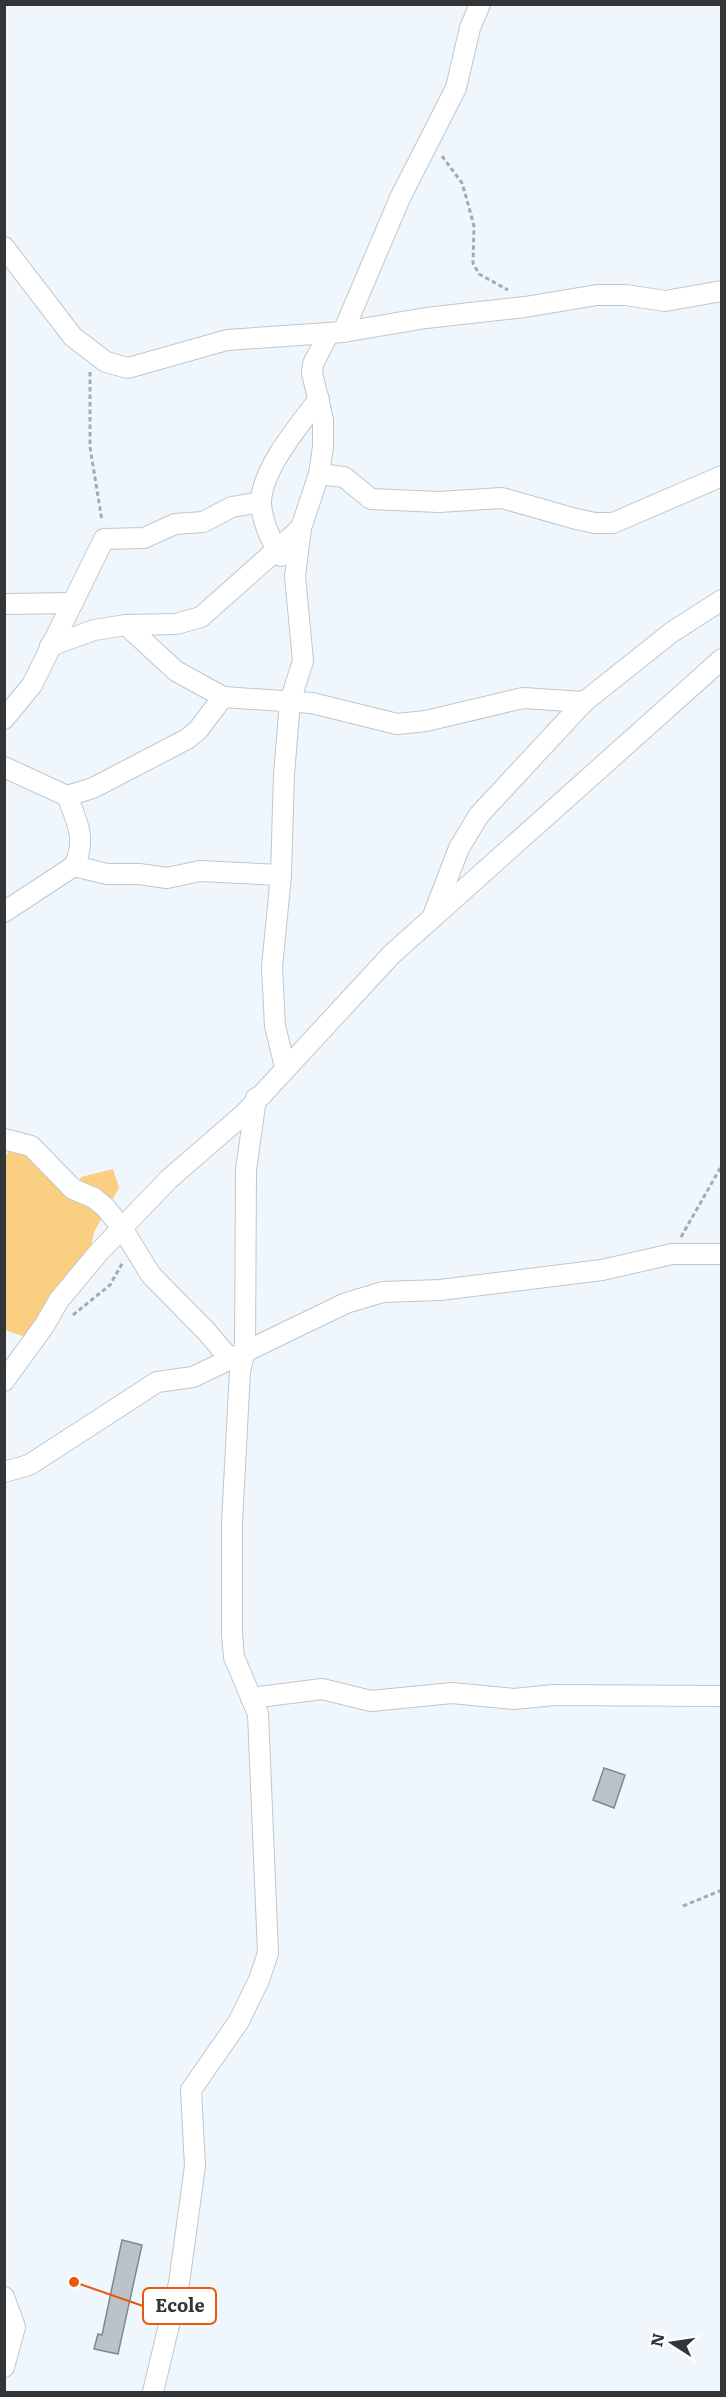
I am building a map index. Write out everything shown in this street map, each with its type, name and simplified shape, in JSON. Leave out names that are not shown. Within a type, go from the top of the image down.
[{"type":"street","points":[[285,1067],[275,1026],[272,967],[281,875],[284,774],[290,702],[303,662],[295,576],[301,528],[319,474],[324,437],[319,399],[312,373],[313,364],[336,333],[400,198],[456,88],[470,28],[480,4]]},
{"type":"street","points":[[4,247],[57,318],[85,347],[106,362],[128,368],[227,340],[336,333],[426,318],[597,295],[626,294],[665,301],[722,291]]},
{"type":"street","points":[[295,576],[276,548],[261,502],[268,478],[283,449],[319,399]]},
{"type":"street","points":[[319,474],[344,477],[370,499],[425,502],[510,499],[595,524],[613,523],[722,476]]},
{"type":"street","points":[[4,719],[32,685],[104,539],[144,538],[175,524],[203,522],[232,507],[261,502]]},
{"type":"street","points":[[50,646],[94,630],[126,625],[176,624],[201,617],[250,576],[276,548],[301,528]]},
{"type":"street","points":[[432,918],[459,848],[479,815],[584,702],[672,632],[722,600]]},
{"type":"street","points":[[4,604],[73,603]]},
{"type":"street","points":[[126,625],[176,671],[223,697],[312,703],[397,724],[426,721],[524,698],[584,702]]},
{"type":"street","points":[[4,1381],[44,1326],[59,1300],[122,1228],[169,1179],[237,1120],[392,954],[722,659]]},
{"type":"street","points":[[4,767],[67,796],[93,788],[187,740],[198,730],[223,697]]},
{"type":"street","points":[[4,912],[74,866],[79,855],[80,828],[67,796]]},
{"type":"street","points":[[74,866],[107,874],[139,874],[167,878],[200,871],[281,875]]},
{"type":"street","points":[[153,2392],[179,2283],[195,2166],[191,2090],[239,2021],[259,1980],[268,1953],[258,1714],[234,1657],[232,1633],[232,1523],[240,1371],[237,1355],[246,1170],[256,1098]]},
{"type":"street","points":[[4,1139],[31,1146],[73,1189],[99,1203],[122,1228],[151,1275],[206,1331],[237,1355]]},
{"type":"street","points":[[4,1472],[29,1465],[157,1382],[193,1377],[346,1303],[383,1292],[440,1290],[602,1270],[672,1254],[722,1254]]},
{"type":"street","points":[[251,1698],[322,1689],[370,1701],[452,1693],[514,1699],[554,1695],[722,1696]]},
{"type":"street","points":[[4,2297],[15,2327],[4,2367]]},
{"type":"path","points":[[441,152],[462,183],[467,200],[474,226],[472,263],[479,274],[536,305]]},
{"type":"path","points":[[85,347],[90,368],[90,447],[104,539]]},
{"type":"path","points":[[672,1254],[722,1165]]},
{"type":"path","points":[[683,1906],[722,1890]]},
{"type":"shaded area","points":[[13,1144],[75,1194],[81,1177],[113,1169],[119,1188],[94,1232],[90,1252],[34,1340],[5,1330],[4,1159]]},
{"type":"building","points":[[604,1768],[625,1775],[614,1808],[593,1800]]},
{"type":"building","points":[[122,2240],[142,2245],[118,2354],[94,2349],[98,2334],[102,2335]]},
{"type":"place","name":"Ecole","points":[[74,2282]]}]
